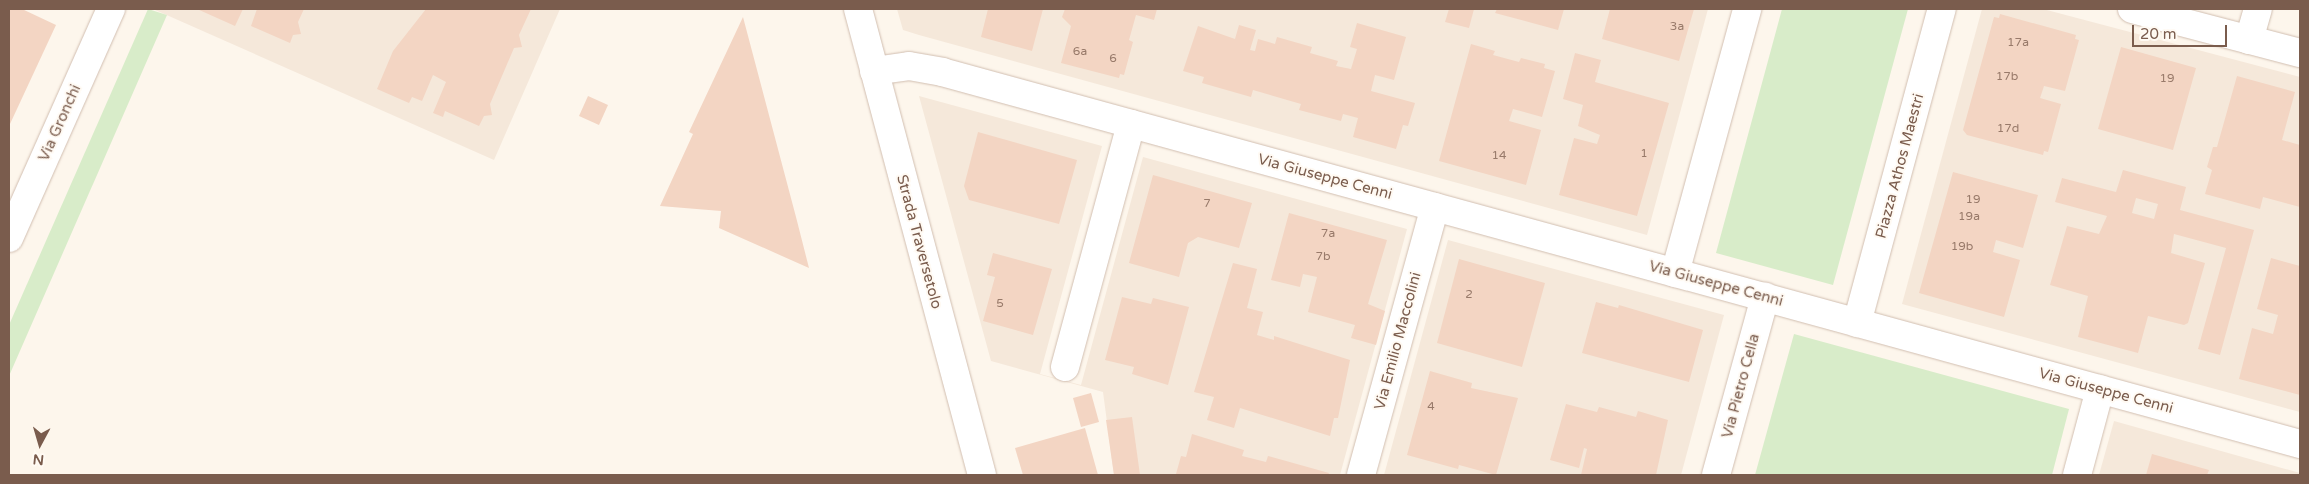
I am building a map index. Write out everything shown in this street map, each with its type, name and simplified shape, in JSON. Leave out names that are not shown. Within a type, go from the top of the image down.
[{"type":"street","name":"Via Gronchi","points":[[9,238],[111,9]]},
{"type":"street","name":"Strada Traversetolo","points":[[858,9],[982,475]]},
{"type":"street","points":[[1675,273],[1747,9]]},
{"type":"street","name":"Piazza Athos Maestri","points":[[1857,323],[1942,9]]},
{"type":"street","points":[[2132,9],[2300,53]]},
{"type":"street","points":[[2249,40],[2258,9]]},
{"type":"street","name":"Via Giuseppe Cenni","points":[[874,71],[898,66],[930,69],[2300,444]]},
{"type":"street","points":[[1065,368],[1131,124]]},
{"type":"street","name":"Via Emilio Maccolini","points":[[1362,475],[1435,207]]},
{"type":"street","name":"Via Pietro Cella","points":[[1716,475],[1764,297]]},
{"type":"street","points":[[2076,475],[2100,389]]},
{"type":"shaded area","points":[[153,9],[560,9],[494,160]]},
{"type":"shaded area","points":[[897,9],[1708,9],[1647,235],[919,35],[903,30]]},
{"type":"shaded area","points":[[1982,9],[2043,9],[2300,77],[2300,412],[1902,304]]},
{"type":"shaded area","points":[[919,96],[1102,146],[1040,374],[1081,385],[1143,157],[1407,229],[1340,475],[1114,475],[1103,392],[991,361]]},
{"type":"shaded area","points":[[1448,240],[1724,315],[1681,475],[1384,475]]},
{"type":"shaded area","points":[[2114,421],[2300,473],[2300,475],[2099,475]]},
{"type":"green space","points":[[148,9],[167,15],[9,376],[9,325]]},
{"type":"green space","points":[[1782,9],[1908,9],[1833,285],[1716,253]]},
{"type":"green space","points":[[1794,334],[2069,409],[2052,475],[1755,475]]},
{"type":"building","points":[[9,9],[22,9],[56,25],[10,124]]},
{"type":"building","points":[[197,9],[243,9],[235,26]]},
{"type":"building","points":[[257,9],[304,9],[298,22],[301,34],[293,35],[290,43],[251,26]]},
{"type":"building","points":[[426,9],[531,9],[519,35],[522,47],[514,48],[490,104],[492,115],[484,116],[479,126],[445,111],[443,117],[433,113],[446,82],[433,75],[422,101],[412,97],[409,103],[377,89],[393,51]]},
{"type":"building","points":[[988,9],[1043,9],[1032,51],[981,37]]},
{"type":"building","points":[[1065,9],[1157,9],[1154,20],[1136,15],[1129,40],[1133,42],[1124,75],[1120,74],[1119,78],[1061,63],[1071,26],[1062,17]]},
{"type":"building","points":[[1449,9],[1474,9],[1469,28],[1445,22]]},
{"type":"building","points":[[1497,9],[1564,9],[1558,30],[1495,13]]},
{"type":"building","points":[[1610,9],[1694,9],[1679,61],[1602,39]]},
{"type":"building","points":[[2000,14],[2076,35],[2075,39],[2079,40],[2065,91],[2044,86],[2040,98],[2061,104],[2048,152],[2044,151],[2043,155],[1967,135],[1963,130],[1994,17],[1999,18]]},
{"type":"building","points":[[743,17],[809,268],[719,228],[721,211],[660,206],[693,134],[689,132]]},
{"type":"building","points":[[1357,23],[1406,37],[1394,80],[1375,75],[1371,91],[1415,103],[1408,126],[1403,125],[1396,149],[1353,137],[1358,118],[1343,114],[1341,121],[1299,110],[1301,104],[1253,90],[1251,97],[1202,83],[1204,77],[1183,71],[1198,26],[1235,39],[1239,25],[1256,30],[1250,50],[1255,51],[1258,39],[1275,44],[1277,37],[1312,47],[1310,53],[1338,61],[1336,66],[1351,69],[1357,49],[1350,47]]},
{"type":"building","points":[[1471,44],[1495,51],[1493,55],[1519,62],[1521,58],[1545,64],[1544,68],[1555,71],[1542,117],[1513,109],[1509,121],[1541,130],[1526,185],[1439,161]]},
{"type":"building","points":[[2121,47],[2196,68],[2173,150],[2098,129]]},
{"type":"building","points":[[1575,53],[1601,60],[1595,82],[1669,103],[1637,216],[1559,195],[1574,138],[1597,144],[1600,135],[1578,126],[1583,105],[1563,99]]},
{"type":"building","points":[[2237,76],[2295,92],[2282,140],[2300,145],[2300,207],[2263,197],[2260,209],[2205,194],[2212,170],[2207,167],[2213,147],[2217,147]]},
{"type":"building","points":[[588,96],[608,105],[599,125],[579,116]]},
{"type":"building","points":[[978,132],[1077,160],[1059,224],[969,200],[964,186]]},
{"type":"building","points":[[2123,170],[2186,187],[2180,210],[2254,230],[2220,355],[2198,349],[2226,248],[2174,234],[2171,253],[2205,263],[2188,323],[2184,325],[2148,316],[2138,353],[2078,337],[2088,296],[2050,285],[2067,226],[2099,234],[2107,216],[2055,202],[2062,178],[2116,192]],"holes":[[[2136,198],[2158,204],[2154,219],[2132,213]]]},
{"type":"building","points":[[1953,172],[2038,195],[2023,248],[1996,240],[1993,252],[2020,260],[2004,317],[1919,293]]},
{"type":"building","points":[[1153,175],[1252,203],[1239,248],[1198,237],[1188,243],[1179,277],[1129,263]]},
{"type":"building","points":[[1289,213],[1387,240],[1368,304],[1385,311],[1376,345],[1351,338],[1355,325],[1308,312],[1317,277],[1303,274],[1300,287],[1271,280]]},
{"type":"building","points":[[993,253],[1052,269],[1033,335],[983,321],[995,277],[987,275]]},
{"type":"building","points":[[2271,258],[2300,266],[2300,395],[2239,379],[2252,328],[2273,334],[2278,315],[2257,309]]},
{"type":"building","points":[[1459,259],[1545,283],[1522,367],[1437,343]]},
{"type":"building","points":[[1233,263],[1257,269],[1247,308],[1263,312],[1257,335],[1274,340],[1274,336],[1350,360],[1338,418],[1334,418],[1330,436],[1240,408],[1234,428],[1207,420],[1214,397],[1194,392]]},
{"type":"building","points":[[1122,297],[1151,304],[1153,298],[1189,307],[1168,385],[1132,374],[1134,367],[1105,360]]},
{"type":"building","points":[[1596,302],[1618,308],[1619,305],[1703,330],[1689,382],[1582,353]]},
{"type":"building","points":[[1430,371],[1472,383],[1471,388],[1518,398],[1496,475],[1459,465],[1458,469],[1407,455]]},
{"type":"building","points":[[1091,393],[1099,422],[1081,427],[1073,398]]},
{"type":"building","points":[[1566,404],[1597,412],[1599,407],[1636,417],[1638,411],[1668,420],[1656,475],[1581,475],[1587,449],[1584,448],[1579,468],[1550,460]]},
{"type":"building","points":[[1132,417],[1140,475],[1114,475],[1106,420]]},
{"type":"building","points":[[1085,428],[1098,475],[1023,475],[1015,448]]},
{"type":"building","points":[[1192,434],[1244,450],[1242,456],[1266,462],[1268,456],[1329,473],[1328,475],[1176,474],[1181,456],[1186,457]]},
{"type":"building","points":[[2152,454],[2209,470],[2207,475],[2146,475]]}]
